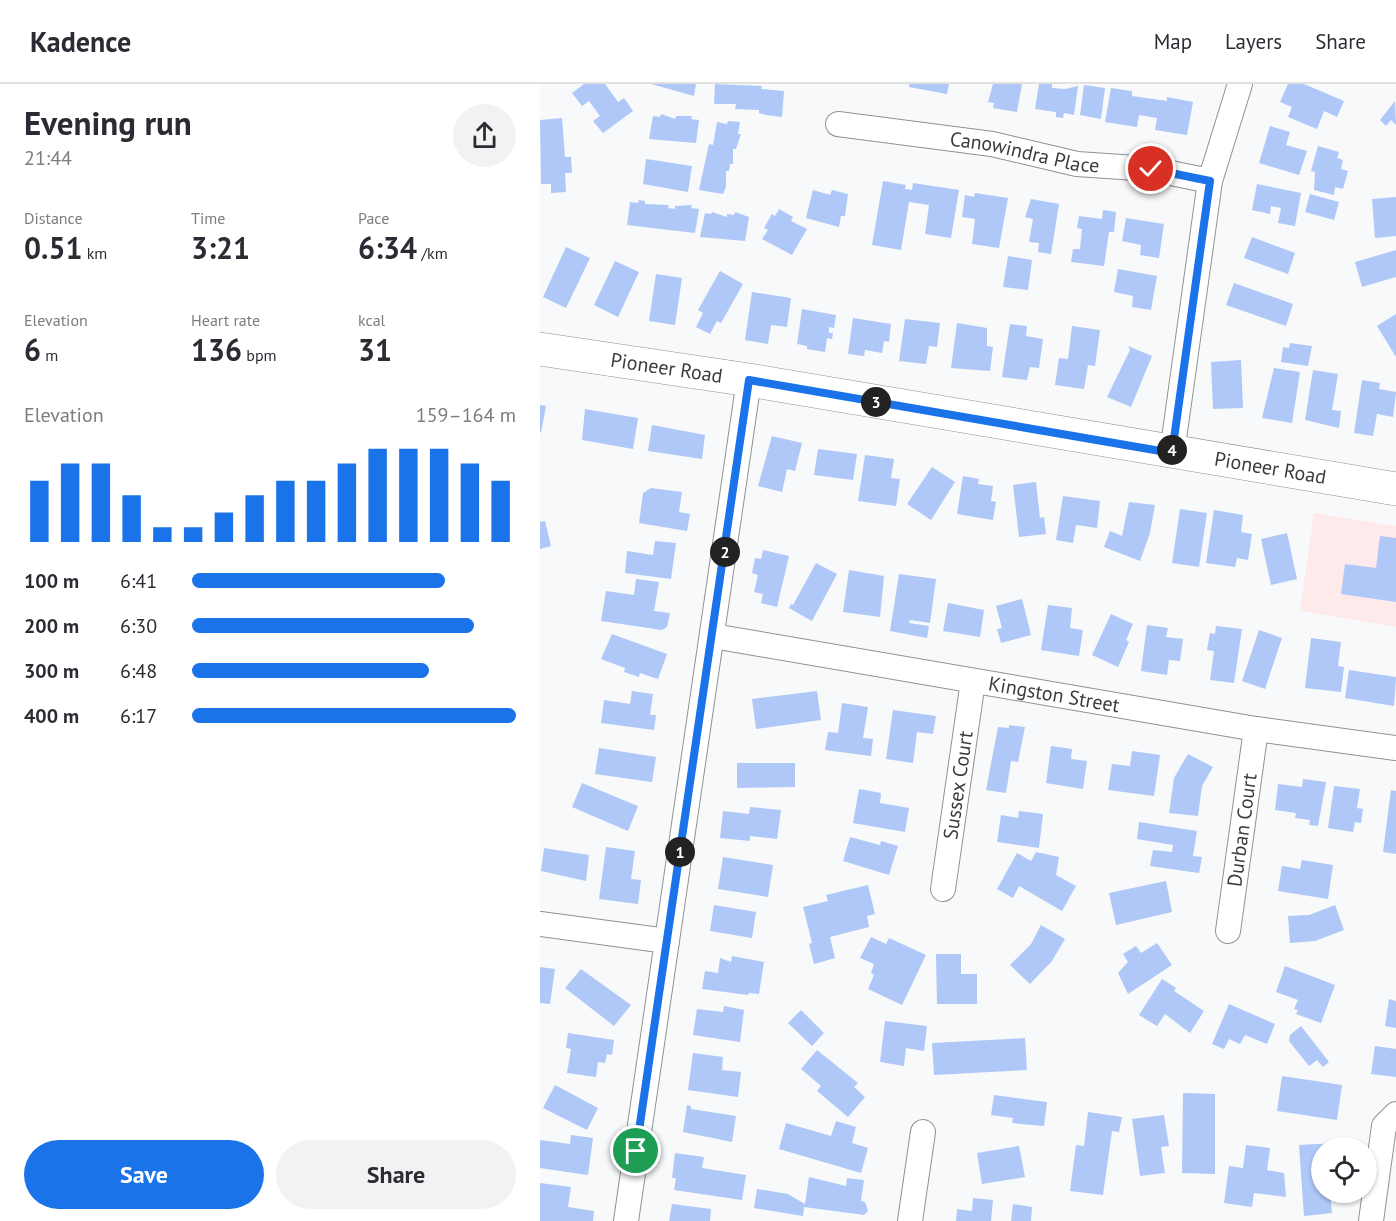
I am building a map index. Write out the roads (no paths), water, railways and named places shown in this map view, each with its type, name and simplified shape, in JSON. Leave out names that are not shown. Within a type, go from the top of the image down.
[{"type":"main road","name":"Pioneer Road","points":[[540,349],[749,380],[1396,489]]},
{"type":"street","points":[[1172,453],[1210,181],[1240,84]]},
{"type":"street","name":"Canowindra Place","points":[[838,124],[992,144],[1077,164],[1151,169],[1210,181]]},
{"type":"street","points":[[626,1221],[749,380]]},
{"type":"street","name":"Kingston Street","points":[[713,636],[1256,729],[1396,748]]},
{"type":"street","name":"Sussex Court","points":[[943,889],[973,681]]},
{"type":"street","name":"Durban Court","points":[[1228,931],[1256,729]]},
{"type":"street","points":[[540,924],[667,941]]},
{"type":"street","points":[[1371,1221],[1384,1126],[1394,1115]]},
{"type":"street","points":[[910,1221],[923,1132]]}]
